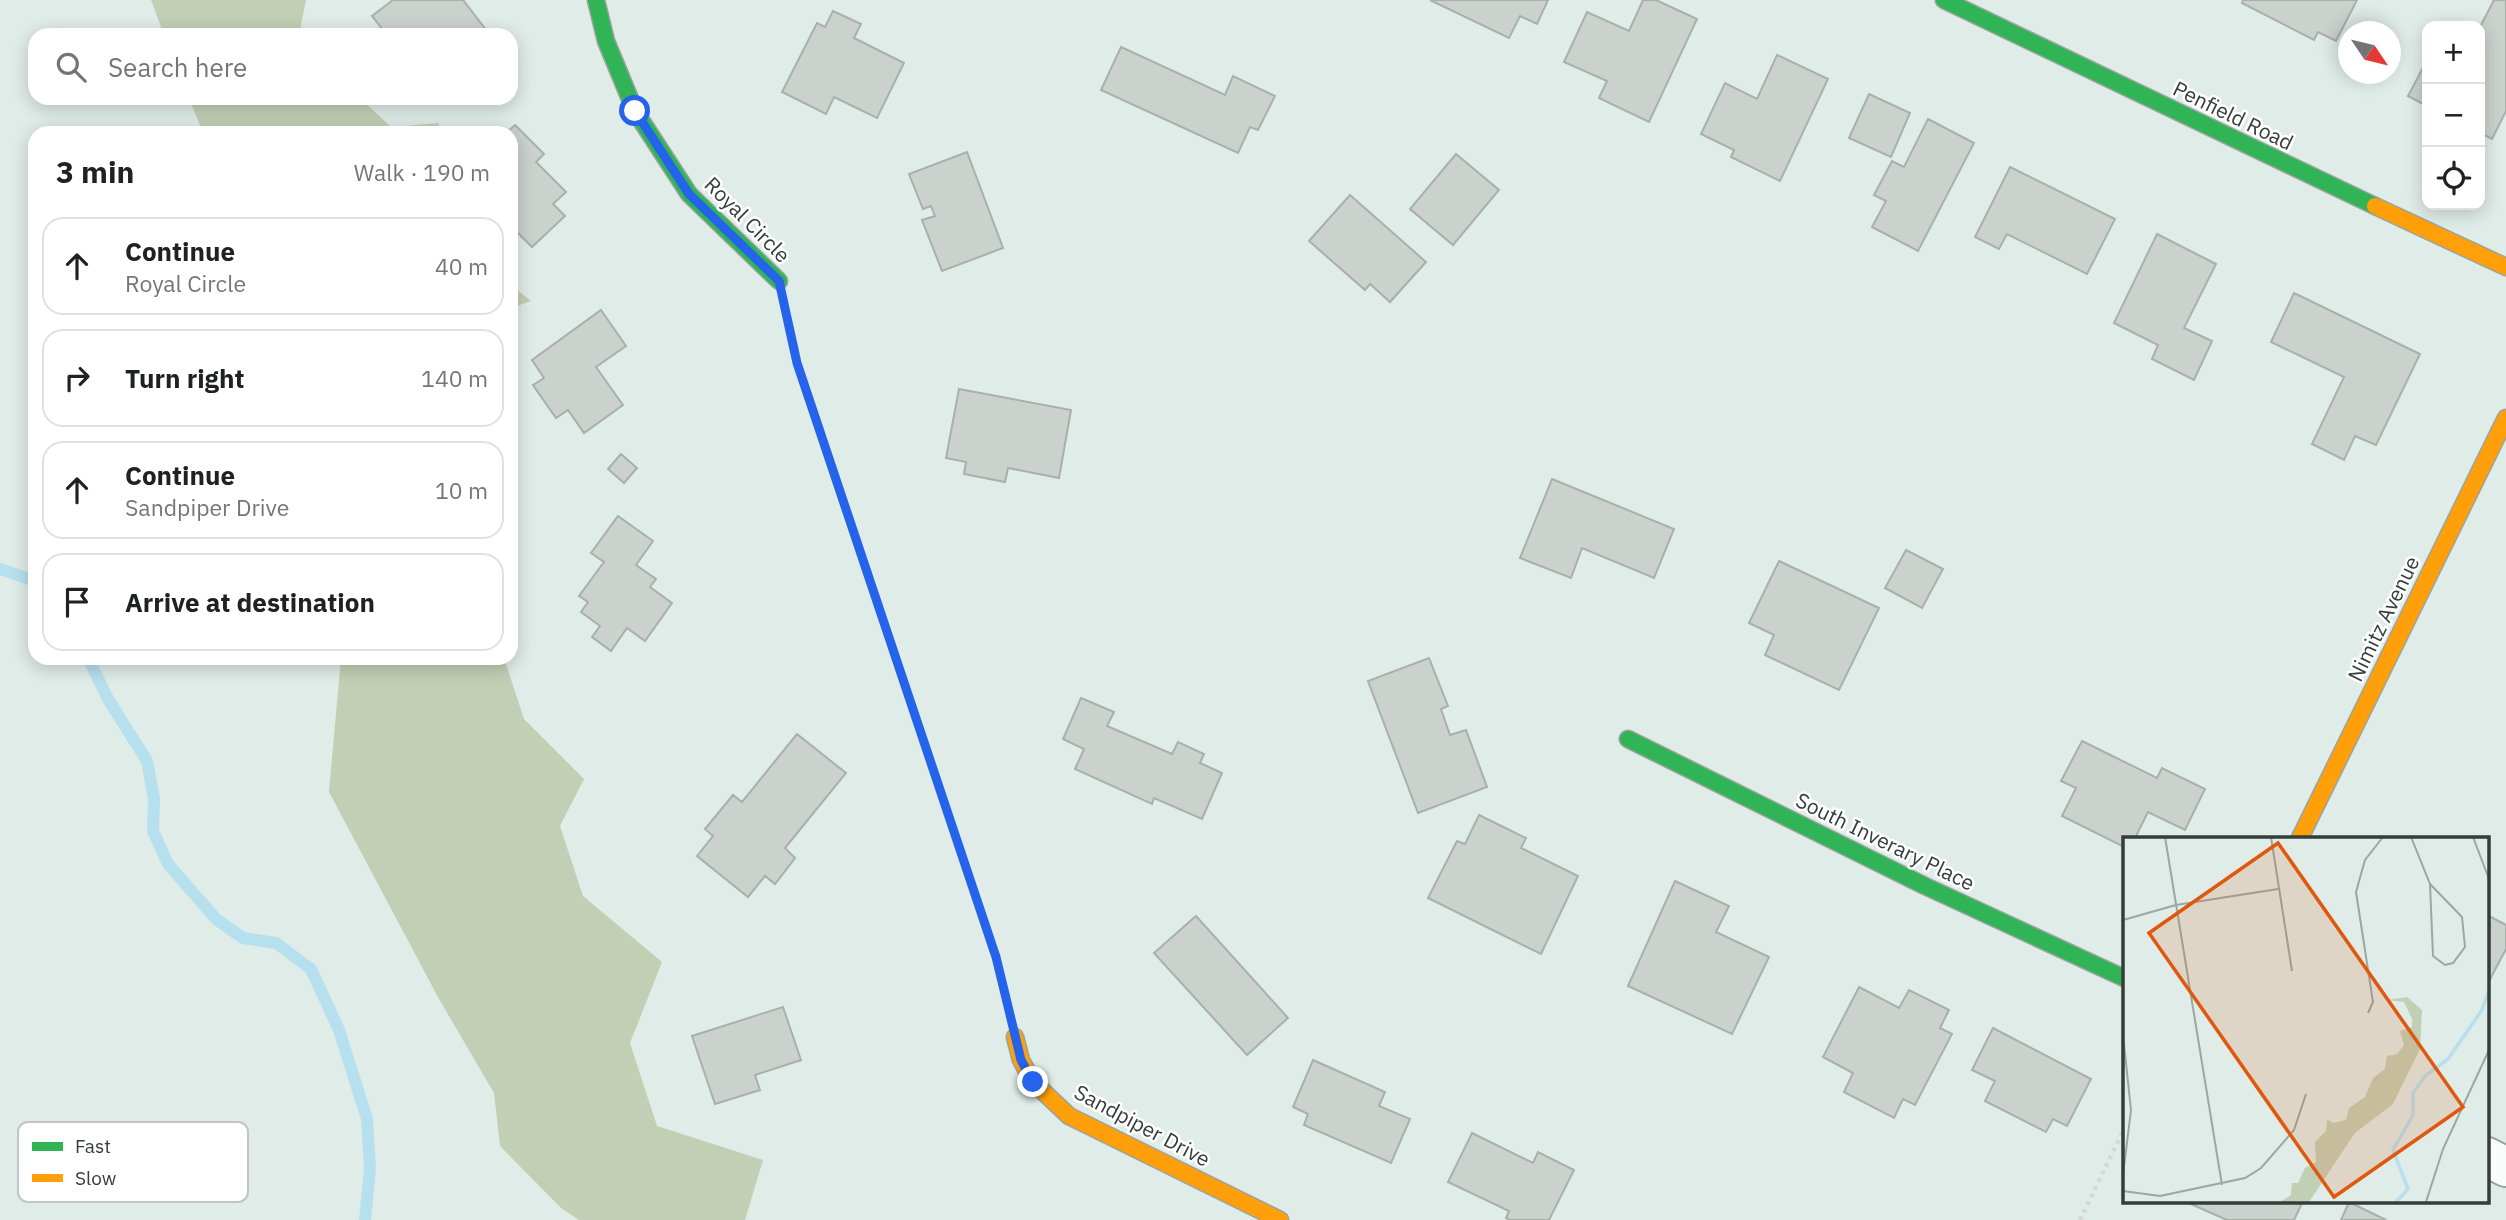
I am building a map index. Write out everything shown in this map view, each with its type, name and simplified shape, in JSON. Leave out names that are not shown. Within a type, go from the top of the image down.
[{"type":"street","name":"Royal Circle","points":[[596,0],[606,41],[635,111],[648,132],[689,194],[779,281]]},
{"type":"street","name":"Penfield Road","points":[[1944,0],[2506,267]]},
{"type":"street","name":"Nimitz Avenue","points":[[2300,837],[2506,418]]},
{"type":"street","name":"South Inverary Place","points":[[1628,739],[1925,886],[2123,978]]},
{"type":"street","name":"Sandpiper Drive","points":[[1015,1037],[1021,1060],[1033,1082],[1069,1116],[1280,1220]]},
{"type":"street","points":[[2488,1158],[2506,1167]]},
{"type":"path","points":[[779,281],[797,363],[996,957],[1015,1037]]},
{"type":"path","points":[[2080,1220],[2123,1131]]},
{"type":"green space","points":[[151,0],[306,0],[300,28],[161,28]]},
{"type":"green space","points":[[192,105],[367,105],[390,126],[200,126]]},
{"type":"green space","points":[[439,123],[438,126],[403,126]]},
{"type":"green space","points":[[518,291],[531,301],[518,306]]},
{"type":"green space","points":[[340,665],[506,665],[524,719],[584,779],[560,826],[583,896],[662,962],[630,1043],[657,1126],[763,1160],[745,1220],[579,1220],[561,1208],[500,1146],[494,1093],[439,999],[329,792]]},
{"type":"building","points":[[393,0],[463,0],[485,28],[381,28],[372,16]]},
{"type":"building","points":[[1430,0],[1548,0],[1537,24],[1520,16],[1509,38]]},
{"type":"building","points":[[1643,0],[1656,0],[1697,19],[1649,122],[1599,98],[1607,81],[1564,62],[1587,12],[1629,31]]},
{"type":"building","points":[[2243,0],[2357,0],[2346,21],[2338,21],[2336,41],[2318,32],[2314,40],[2242,3]]},
{"type":"building","points":[[2494,0],[2506,0],[2506,111],[2492,139],[2485,136],[2483,21]]},
{"type":"building","points":[[833,11],[861,24],[854,38],[904,63],[877,118],[834,97],[826,114],[782,92],[817,23],[825,27]]},
{"type":"building","points":[[1121,47],[1225,95],[1233,76],[1275,96],[1258,130],[1250,127],[1238,153],[1101,90]]},
{"type":"building","points":[[1777,55],[1828,79],[1780,181],[1731,157],[1734,150],[1701,134],[1725,83],[1757,99]]},
{"type":"building","points":[[2422,69],[2422,103],[2408,96]]},
{"type":"building","points":[[1869,94],[1910,113],[1891,157],[1849,138]]},
{"type":"building","points":[[1928,119],[1974,143],[1918,251],[1872,227],[1886,201],[1874,195],[1892,161],[1904,167]]},
{"type":"building","points":[[518,128],[544,154],[536,162],[566,192],[553,204],[565,216],[532,247],[518,233]]},
{"type":"building","points":[[967,152],[1003,248],[942,271],[922,220],[935,216],[931,206],[923,209],[909,174]]},
{"type":"building","points":[[1456,154],[1499,190],[1453,245],[1410,209]]},
{"type":"building","points":[[2010,167],[2115,219],[2087,274],[2007,234],[1999,249],[1975,237]]},
{"type":"building","points":[[1350,195],[1426,262],[1390,302],[1370,284],[1365,290],[1309,241]]},
{"type":"building","points":[[2157,234],[2216,264],[2184,328],[2212,341],[2194,380],[2152,359],[2158,345],[2114,323]]},
{"type":"building","points":[[2294,293],[2420,354],[2376,445],[2355,436],[2344,460],[2312,444],[2344,377],[2271,342]]},
{"type":"building","points":[[601,310],[626,346],[596,367],[623,405],[584,433],[568,410],[556,418],[533,385],[544,378],[532,360]]},
{"type":"building","points":[[959,389],[1071,410],[1059,478],[1008,468],[1005,482],[964,474],[966,462],[946,458]]},
{"type":"building","points":[[621,454],[637,468],[624,483],[608,469]]},
{"type":"building","points":[[1552,479],[1674,529],[1654,578],[1582,548],[1571,578],[1520,558]]},
{"type":"building","points":[[618,516],[653,541],[636,565],[656,579],[650,587],[672,603],[645,641],[627,628],[611,651],[592,637],[600,626],[581,612],[588,602],[579,596],[604,562],[591,553]]},
{"type":"building","points":[[1906,550],[1943,569],[1922,608],[1885,588]]},
{"type":"building","points":[[1779,561],[1879,608],[1839,690],[1765,655],[1774,635],[1749,623]]},
{"type":"building","points":[[1429,658],[1448,706],[1441,709],[1450,735],[1466,730],[1487,787],[1418,813],[1368,681]]},
{"type":"building","points":[[1081,698],[1114,712],[1107,726],[1172,754],[1178,742],[1204,754],[1200,763],[1222,773],[1202,819],[1154,798],[1152,804],[1075,769],[1084,749],[1063,739]]},
{"type":"building","points":[[797,734],[846,773],[785,848],[795,858],[775,884],[765,876],[748,897],[697,856],[713,836],[705,829],[733,795],[742,802]]},
{"type":"building","points":[[2082,741],[2157,778],[2162,768],[2205,789],[2185,830],[2148,812],[2136,837],[2123,837],[2123,846],[2062,816],[2076,788],[2061,781]]},
{"type":"building","points":[[1479,815],[1526,838],[1521,848],[1578,876],[1541,954],[1428,898],[1457,841],[1465,844]]},
{"type":"building","points":[[1675,881],[1729,906],[1716,932],[1769,957],[1732,1034],[1628,986]]},
{"type":"building","points":[[1196,916],[1288,1018],[1247,1055],[1154,953]]},
{"type":"building","points":[[2488,916],[2506,925],[2506,949],[2488,983]]},
{"type":"building","points":[[1859,987],[1899,1008],[1909,990],[1949,1010],[1940,1028],[1952,1034],[1915,1105],[1903,1099],[1894,1118],[1844,1092],[1853,1073],[1823,1057]]},
{"type":"building","points":[[783,1007],[801,1060],[755,1075],[760,1090],[715,1104],[692,1036]]},
{"type":"building","points":[[1993,1028],[2091,1079],[2067,1126],[2053,1119],[2046,1132],[1985,1101],[1995,1081],[1972,1070]]},
{"type":"building","points":[[1313,1060],[1385,1092],[1379,1106],[1410,1119],[1391,1163],[1304,1125],[1308,1114],[1293,1107]]},
{"type":"building","points":[[1472,1133],[1533,1163],[1538,1152],[1574,1170],[1549,1220],[1510,1220],[1506,1218],[1509,1211],[1448,1182]]},
{"type":"building","points":[[2186,1202],[2303,1202],[2294,1220],[2227,1220]]},
{"type":"building","points":[[2349,1202],[2386,1220],[2341,1220]]},
{"type":"waterway","points":[[0,569],[28,579]]},
{"type":"waterway","points":[[91,665],[108,699],[147,761],[154,799],[153,831],[168,864],[216,919],[243,938],[276,943],[311,969],[339,1030],[367,1119],[370,1168],[365,1220]]},
{"type":"traffic: fast","points":[[596,0],[606,41],[635,111],[689,194],[779,281]]},
{"type":"traffic: fast","points":[[1944,0],[2375,206]]},
{"type":"traffic: fast","points":[[1628,739],[1925,886],[2123,978]]},
{"type":"traffic: slow","points":[[2375,206],[2506,267]]},
{"type":"traffic: slow","points":[[2300,837],[2506,418]]},
{"type":"traffic: slow","points":[[1015,1037],[1021,1060],[1033,1082],[1069,1116],[1280,1220]]},
{"type":"route","points":[[635,111],[689,194],[779,281],[797,363],[996,957],[1021,1060],[1033,1082]]}]
